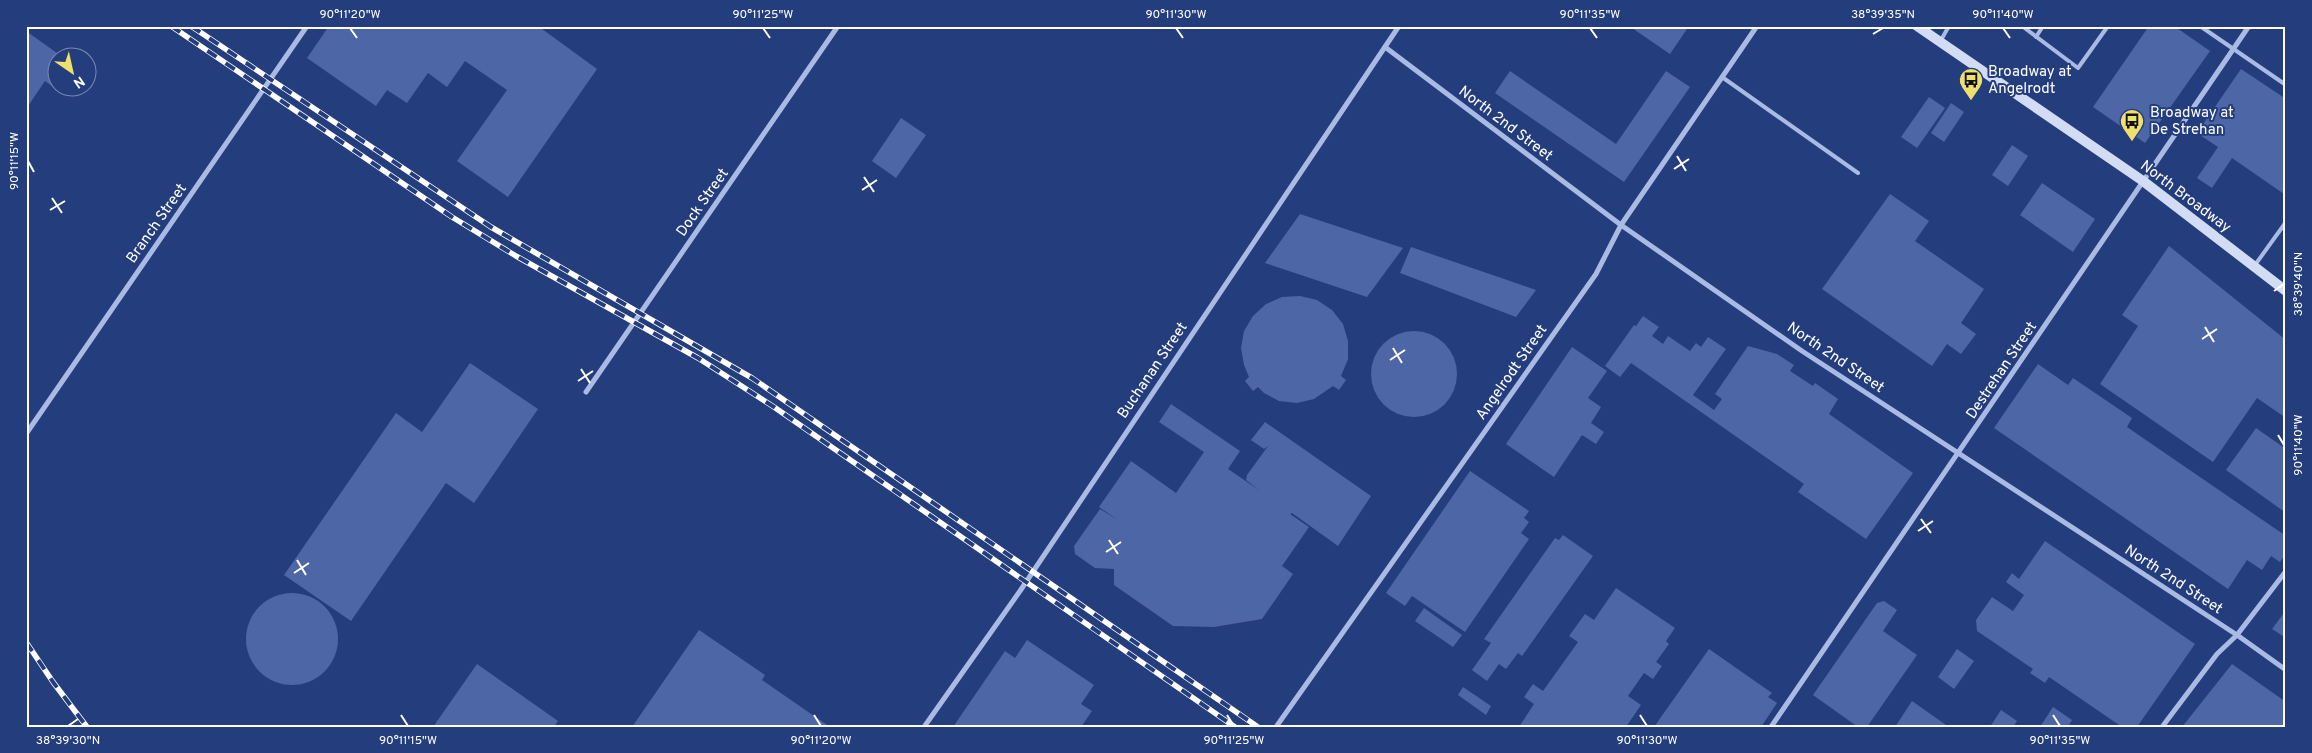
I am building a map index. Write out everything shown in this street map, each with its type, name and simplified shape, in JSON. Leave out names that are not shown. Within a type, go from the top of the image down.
[{"type":"main road","name":"North Broadway","points":[[1917,26],[2144,180],[2286,292]]},
{"type":"street","name":"Branch Street","points":[[26,434],[307,26]]},
{"type":"street","name":"Dock Street","points":[[586,392],[838,26]]},
{"type":"street","name":"Buchanan Street","points":[[924,727],[1020,591],[1399,26]]},
{"type":"street","name":"Angelrodt Street","points":[[1276,727],[1596,274],[1621,225],[1757,26]]},
{"type":"street","name":"Destrehan Street","points":[[1771,727],[1959,454],[2249,26]]},
{"type":"street","name":"North 2nd Street","points":[[1385,47],[1621,225],[1802,351],[2236,635],[2286,670]]},
{"type":"street","points":[[2162,727],[2217,654],[2236,635],[2286,571]]},
{"type":"lane","points":[[1940,42],[1949,26]]},
{"type":"lane","points":[[2022,26],[2078,68],[2108,26]]},
{"type":"lane","points":[[2036,37],[2043,26]]},
{"type":"lane","points":[[2200,26],[2286,86]]},
{"type":"lane","points":[[1722,77],[1858,173]]},
{"type":"lane","points":[[2254,267],[2286,222]]},
{"type":"building","points":[[329,26],[538,26],[597,69],[508,197],[457,161],[507,90],[465,61],[447,87],[428,73],[407,103],[387,90],[376,106],[307,58]]},
{"type":"building","points":[[1629,26],[1689,26],[1670,54]]},
{"type":"building","points":[[2149,26],[2174,26],[2210,51],[2145,143],[2093,107]]},
{"type":"building","points":[[26,31],[50,48],[48,48],[48,83],[45,81],[28,106],[26,105]]},
{"type":"building","points":[[2241,69],[2286,99],[2284,194],[2232,158],[2212,188],[2197,178],[2218,147],[2197,133]]},
{"type":"building","points":[[1510,71],[1616,144],[1666,71],[1690,87],[1624,182],[1495,93]]},
{"type":"building","points":[[1929,97],[1945,108],[1917,148],[1901,137]]},
{"type":"building","points":[[1951,103],[1964,112],[1944,142],[1931,133]]},
{"type":"building","points":[[901,118],[926,135],[896,178],[872,161]]},
{"type":"building","points":[[2012,145],[2028,156],[2008,186],[1992,175]]},
{"type":"building","points":[[2042,183],[2095,219],[2073,252],[2020,215]]},
{"type":"building","points":[[1890,194],[1929,221],[1915,241],[1984,289],[1961,323],[1976,334],[1961,354],[1947,344],[1932,366],[1822,289]]},
{"type":"building","points":[[1300,214],[1403,248],[1367,297],[1265,263]]},
{"type":"building","points":[[2169,246],[2286,340],[2286,418],[2257,398],[2213,462],[2100,384],[2138,326],[2122,315]]},
{"type":"building","points":[[1411,247],[1536,290],[1516,317],[1400,273]]},
{"type":"building","points":[[1300,296],[1317,300],[1332,310],[1343,324],[1348,341],[1348,359],[1341,376],[1346,380],[1339,390],[1333,386],[1314,399],[1297,403],[1279,401],[1264,393],[1258,387],[1253,391],[1245,381],[1249,377],[1244,365],[1241,348],[1244,331],[1253,316],[1266,304],[1282,297]]},
{"type":"building","points":[[1643,316],[1659,327],[1652,336],[1663,344],[1668,336],[1690,351],[1696,343],[1701,347],[1708,337],[1726,349],[1693,395],[1714,410],[1722,399],[1715,394],[1748,346],[1777,354],[1794,365],[1790,371],[1813,386],[1815,383],[1838,399],[1829,414],[1913,473],[1866,539],[1798,492],[1804,484],[1631,363],[1620,377],[1605,366],[1634,325],[1636,326]]},
{"type":"building","points":[[1414,331],[1430,335],[1444,344],[1453,358],[1457,374],[1453,390],[1444,404],[1430,413],[1414,417],[1398,413],[1384,404],[1375,390],[1371,374],[1375,358],[1384,344],[1398,335]]},
{"type":"building","points":[[1572,347],[1607,371],[1588,398],[1601,407],[1591,423],[1604,432],[1596,444],[1582,435],[1554,477],[1506,444]]},
{"type":"building","points":[[470,363],[538,409],[474,503],[446,483],[351,621],[284,575],[396,413],[422,432]]},
{"type":"building","points":[[2038,364],[2068,385],[2073,378],[2132,418],[2127,427],[2286,536],[2286,553],[2280,562],[2271,556],[2262,570],[2247,560],[2228,589],[1994,428]]},
{"type":"building","points":[[1171,404],[1240,451],[1228,469],[1259,490],[1246,480],[1247,475],[1268,446],[1264,449],[1251,440],[1265,422],[1371,496],[1338,546],[1292,513],[1290,514],[1309,527],[1282,566],[1293,574],[1262,619],[1214,627],[1173,626],[1114,585],[1114,569],[1095,568],[1075,554],[1074,546],[1100,509],[1118,520],[1099,507],[1131,461],[1176,493],[1204,452],[1159,422]]},
{"type":"building","points":[[2256,428],[2286,449],[2286,513],[2226,470]]},
{"type":"building","points":[[1470,471],[1529,511],[1524,518],[1529,522],[1521,533],[1529,539],[1465,632],[1412,596],[1405,606],[1386,593]]},
{"type":"building","points":[[1563,535],[1593,556],[1522,656],[1518,653],[1506,669],[1499,664],[1487,681],[1472,670],[1491,643],[1484,639],[1555,538],[1559,540]]},
{"type":"building","points":[[2045,541],[2195,644],[2137,727],[2122,727],[2049,677],[2045,683],[2030,673],[2033,669],[1977,631],[1976,620],[1992,597],[2013,611],[2024,595],[2006,582],[2012,573],[2019,579]]},
{"type":"building","points":[[1616,588],[1675,628],[1666,641],[1669,644],[1656,662],[1662,666],[1653,679],[1644,673],[1628,696],[1641,705],[1626,727],[1519,727],[1534,704],[1524,697],[1533,684],[1543,691],[1578,642],[1569,636],[1585,614],[1594,620]]},
{"type":"building","points":[[292,593],[309,597],[324,607],[334,622],[338,639],[334,656],[324,671],[309,681],[292,685],[275,681],[260,671],[250,656],[246,639],[250,622],[260,607],[275,597]]},
{"type":"building","points":[[1884,601],[1897,610],[1883,631],[1917,655],[1867,727],[1858,727],[1813,695],[1877,603]]},
{"type":"building","points":[[1424,608],[1462,635],[1453,647],[1415,621]]},
{"type":"building","points":[[2286,610],[2286,638],[2272,629]]},
{"type":"building","points":[[699,630],[765,675],[762,680],[830,727],[632,727]]},
{"type":"building","points":[[1027,640],[1094,685],[1081,704],[1092,711],[1081,727],[953,727],[1005,651],[1015,658]]},
{"type":"building","points":[[1709,649],[1772,693],[1768,697],[1777,703],[1761,727],[1654,727]]},
{"type":"building","points":[[1957,649],[1974,661],[1954,689],[1938,677]]},
{"type":"building","points":[[477,664],[558,721],[554,727],[433,727]]},
{"type":"building","points":[[2232,664],[2286,702],[2286,727],[2182,727]]},
{"type":"building","points":[[1463,687],[1491,706],[1486,715],[1458,695]]},
{"type":"building","points":[[1912,701],[1949,727],[1895,727]]},
{"type":"building","points":[[2053,707],[2072,720],[2068,727],[2040,727]]},
{"type":"building","points":[[2001,710],[2017,721],[2013,727],[1990,727]]},
{"type":"railway","points":[[171,26],[452,217],[516,256],[698,358],[774,407],[1235,727]]},
{"type":"railway","points":[[191,26],[491,227],[752,378],[1258,727]]},
{"type":"railway","points":[[26,642],[87,727]]},
{"type":"place","name":"Broadway at Angelrodt","points":[[1971,101]]},
{"type":"place","name":"Broadway at De Strehan","points":[[2132,142]]}]
